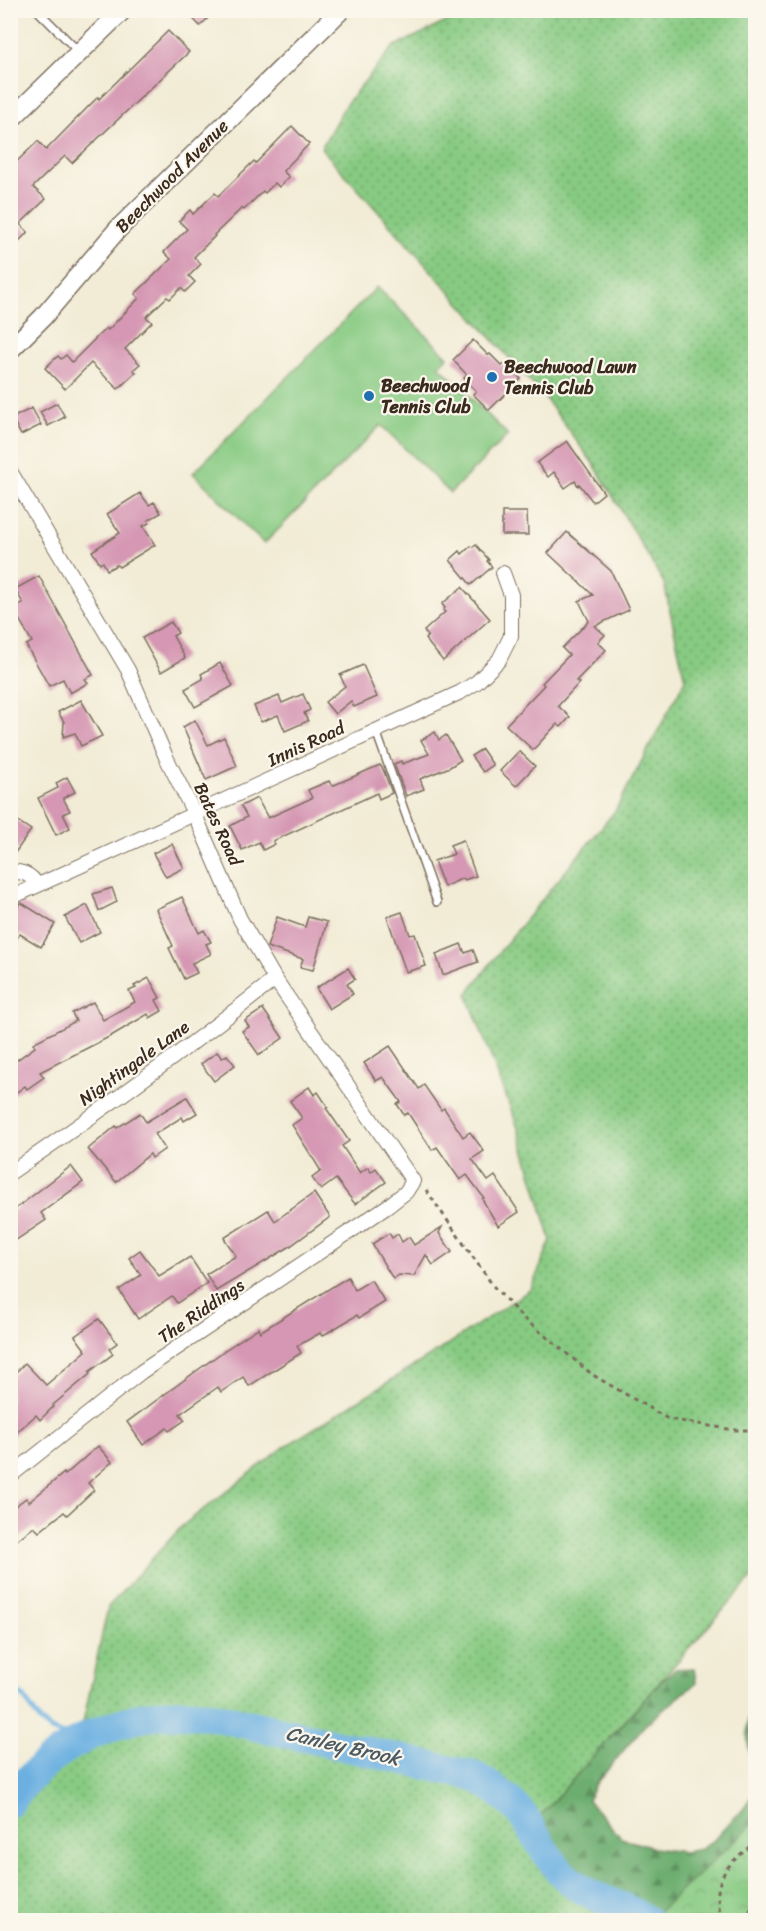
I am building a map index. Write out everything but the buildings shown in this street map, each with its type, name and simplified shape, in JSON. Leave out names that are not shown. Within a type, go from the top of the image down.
[{"type":"street","points":[[10,120],[123,10]]},
{"type":"street","name":"Beechwood Avenue","points":[[10,350],[43,317],[118,229],[341,10]]},
{"type":"street","points":[[10,333],[118,229]]},
{"type":"street","name":"Bates Road","points":[[10,471],[128,670],[240,919],[275,979],[413,1181]]},
{"type":"street","name":"Innis Road","points":[[10,898],[461,692],[477,682],[499,660],[511,636],[511,595],[503,573]]},
{"type":"street","points":[[10,871],[22,872],[33,877],[37,885]]},
{"type":"street","name":"Nightingale Lane","points":[[10,1173],[119,1096],[275,979]]},
{"type":"street","name":"The Riddings","points":[[10,1476],[141,1372],[388,1206],[406,1192],[413,1181]]},
{"type":"lane","points":[[37,10],[80,53]]},
{"type":"lane","points":[[376,731],[436,902]]},
{"type":"path","points":[[413,1181],[422,1185],[494,1287],[522,1317],[593,1375],[669,1419],[734,1430],[756,1430]]},
{"type":"path","points":[[721,1920],[718,1886],[727,1869],[742,1852],[756,1842]]},
{"type":"path","points":[[745,1920],[756,1900]]},
{"type":"green space","points":[[683,10],[700,14],[756,11],[755,1574],[531,1827],[550,1858],[575,1885],[646,1920],[11,1920],[11,1802],[42,1765],[64,1748],[79,1741],[108,1607],[182,1526],[284,1447],[444,1347],[531,1289],[551,1240],[517,1125],[467,994],[615,811],[685,680],[664,583],[595,466],[545,398],[321,148],[346,104],[393,47],[469,11]]},
{"type":"green space","name":"Beechwood Tennis Club","points":[[377,287],[448,357],[439,366],[508,435],[450,493],[381,425],[264,544],[193,473]]},
{"type":"green space","points":[[694,1668],[696,1683],[644,1726],[594,1786],[588,1800],[621,1838],[653,1848],[684,1852],[701,1849],[745,1807],[755,1790],[755,1822],[654,1916],[633,1905],[591,1889],[566,1873],[533,1824],[662,1680],[676,1669]]},
{"type":"green space","points":[[755,1707],[755,1772],[750,1757],[747,1729],[748,1720]]},
{"type":"green space","points":[[755,1822],[755,1920],[657,1920],[653,1917]]},
{"type":"waterway","points":[[10,1687],[23,1696],[40,1721],[51,1730],[78,1741]]},
{"type":"waterway","name":"Canley Brook","points":[[10,1802],[37,1770],[53,1757],[89,1736],[148,1716],[208,1715],[474,1776],[499,1792],[516,1807],[549,1857],[569,1880],[578,1887],[628,1909],[646,1920]]},
{"type":"place","name":"Beechwood Lawn Tennis Club","points":[[492,377]]},
{"type":"place","name":"Beechwood Tennis Club","points":[[369,396]]}]
